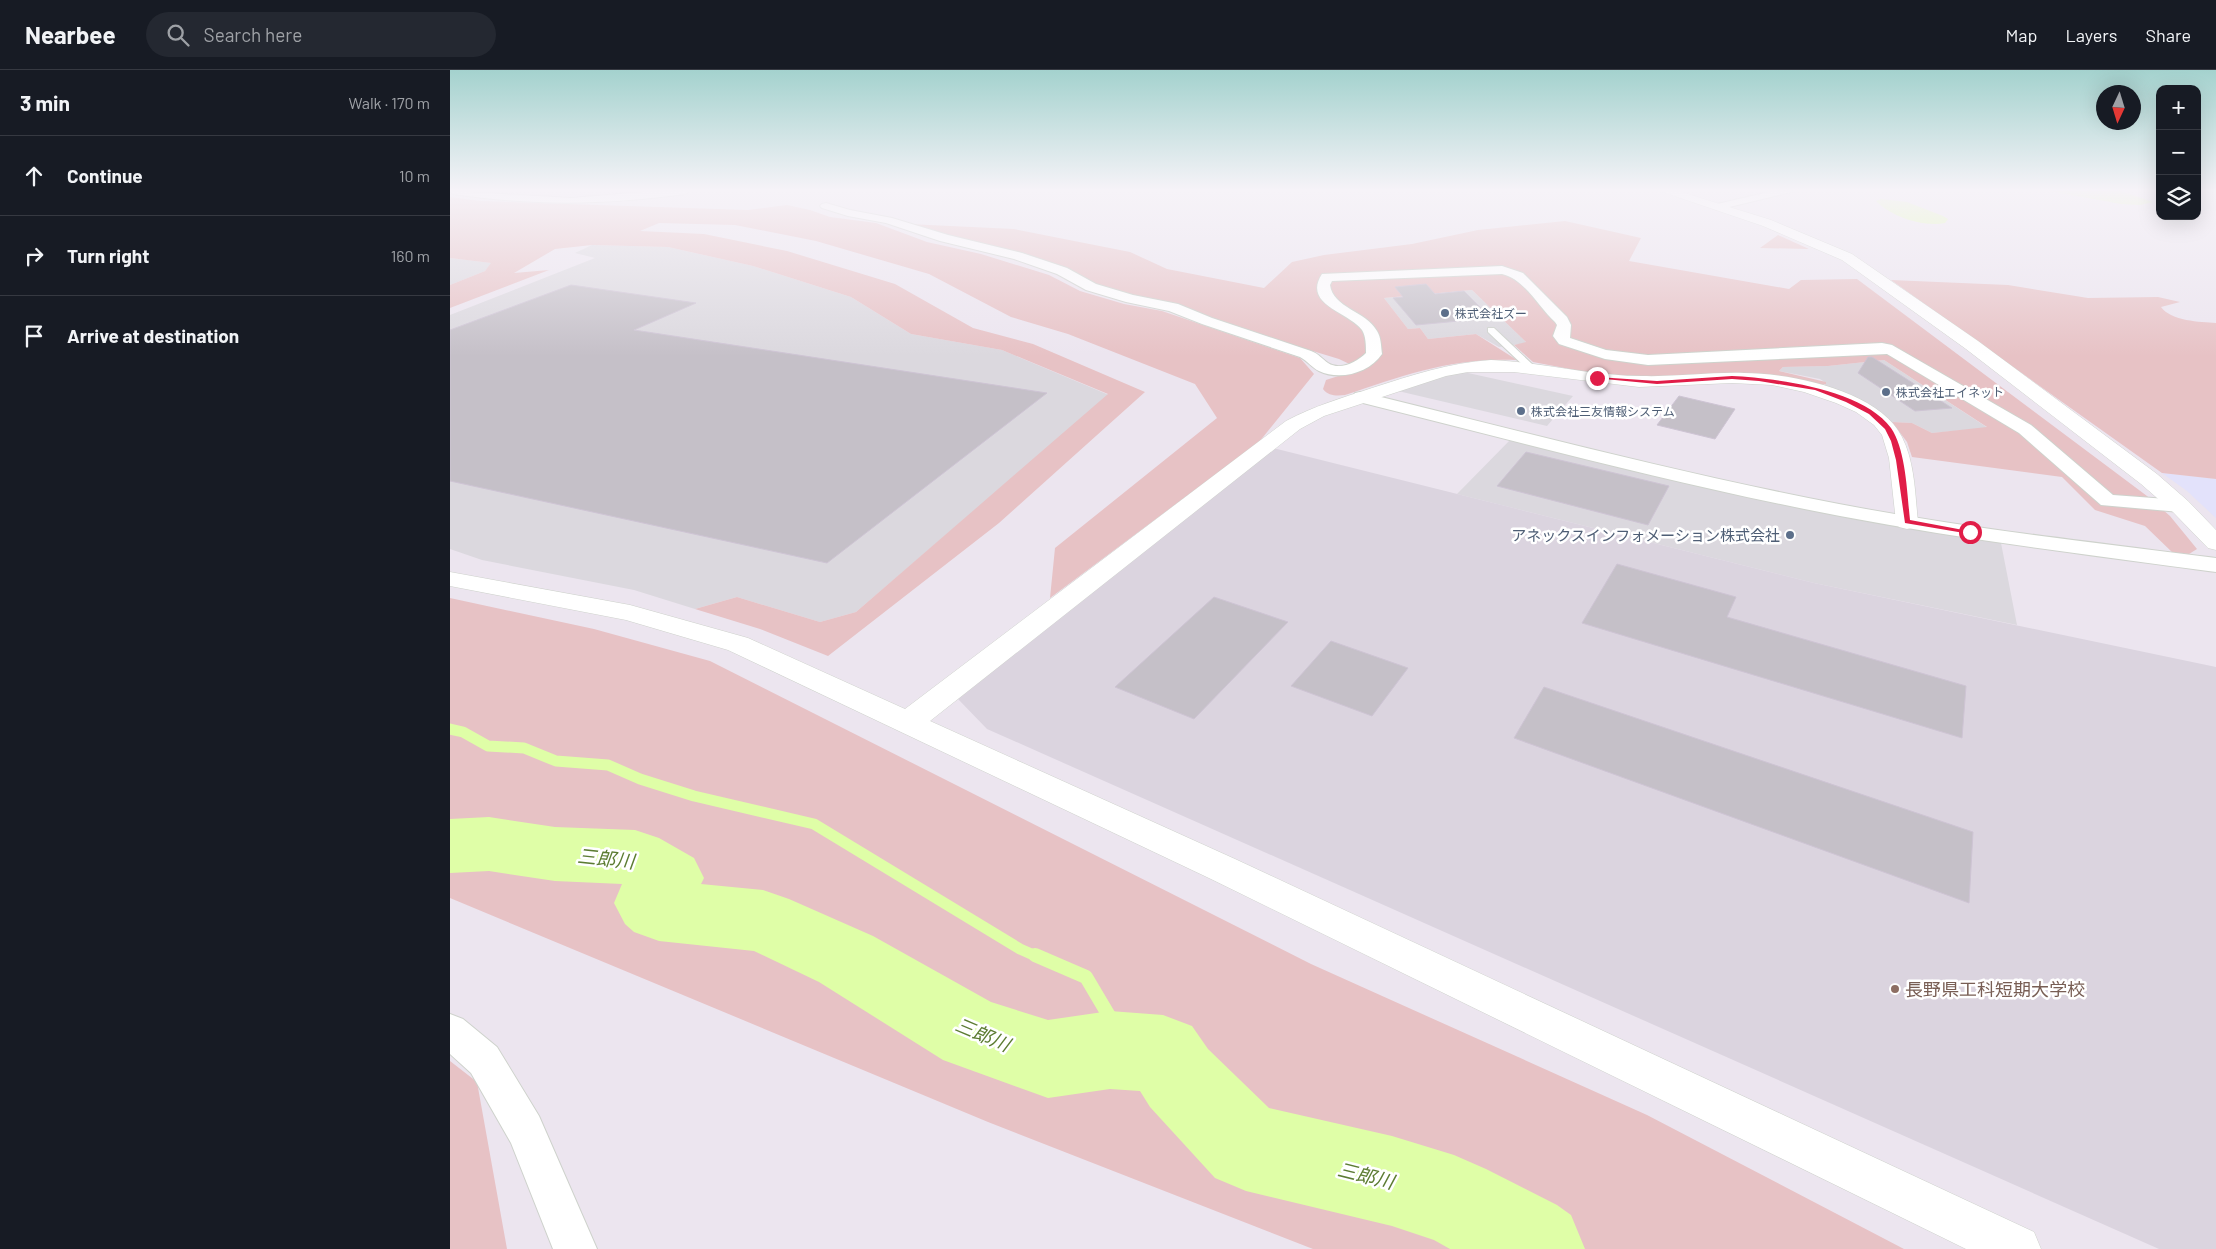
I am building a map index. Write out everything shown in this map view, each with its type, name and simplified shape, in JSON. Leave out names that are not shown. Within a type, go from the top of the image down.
[{"type":"street","points":[[977,246],[1018,256],[1062,271],[1091,288],[1131,299],[1173,307],[1207,321],[1304,353],[1314,357],[1322,367],[1332,370],[1359,367],[1369,362],[1374,354],[1370,329],[1359,319],[1325,297],[1321,289],[1322,282],[1326,277],[1502,270],[1516,273],[1553,314],[1562,320],[1564,325],[1561,336],[1564,341],[1590,351],[1622,359],[1648,360],[1882,348],[1892,350],[2025,429],[2108,501],[2180,506]]},
{"type":"street","points":[[1822,246],[1875,275],[2118,455],[2180,506],[2216,544]]},
{"type":"street","points":[[907,723],[1293,425],[1317,412],[1462,367],[1501,365],[1530,367],[1626,381],[1657,383],[1732,378],[1759,379],[1816,389],[1848,401],[1871,413],[1888,428],[1899,460],[1907,522]]},
{"type":"street","points":[[1361,397],[1750,491],[1907,522],[2216,564]]},
{"type":"street","points":[[450,579],[630,613],[738,644],[1223,869],[2017,1249]]},
{"type":"street","points":[[450,1031],[484,1060],[524,1130],[575,1249]]},
{"type":"lane","points":[[1491,330],[1530,367]]},
{"type":"shaded area","points":[[450,246],[583,246],[555,249],[514,273],[549,270],[450,308],[450,285],[485,271],[491,263],[450,258]]},
{"type":"shaded area","points":[[590,246],[668,247],[753,266],[851,297],[911,334],[1002,350],[1109,395],[856,612],[820,622],[737,597],[695,609],[634,590],[482,560],[450,549],[450,315],[595,258],[575,253]]},
{"type":"shaded area","points":[[631,246],[763,246],[787,251],[895,284],[973,328],[1033,344],[1145,392],[999,523],[828,656],[760,629],[695,609],[737,597],[820,622],[856,612],[1108,394],[1002,350],[911,334],[851,297],[753,266],[668,247]]},
{"type":"shaded area","points":[[833,246],[945,246],[981,254],[1049,275],[1080,291],[1124,304],[1162,311],[1300,358],[1314,374],[1259,442],[1050,598],[1055,548],[1217,418],[1195,384],[1068,334],[1011,317],[929,274]]},
{"type":"shaded area","points":[[976,246],[1100,246],[1130,252],[1167,269],[1264,288],[1292,262],[1324,255],[1396,246],[1637,246],[1629,261],[1789,289],[1801,280],[1857,279],[2147,496],[2170,516],[2197,549],[2189,554],[2173,553],[2145,526],[2095,510],[2062,477],[1912,457],[1907,442],[1892,422],[1912,423],[1932,433],[1987,427],[1884,360],[1828,366],[1783,367],[1779,371],[1826,382],[1826,384],[1822,385],[1655,379],[1596,374],[1533,362],[1514,345],[1526,342],[1472,290],[1384,298],[1408,329],[1420,328],[1428,339],[1476,334],[1517,360],[1471,361],[1450,364],[1408,374],[1345,395],[1333,395],[1323,389],[1326,380],[1360,369],[1339,359],[1099,286]]},
{"type":"shaded area","points":[[1763,246],[1802,246],[1809,249],[1760,248]]},
{"type":"shaded area","points":[[450,258],[492,263],[485,271],[450,285]]},
{"type":"shaded area","points":[[1891,280],[2008,285],[2088,298],[2158,297],[2180,302],[2161,307],[2172,315],[2186,320],[2216,323],[2216,479],[2162,473]]},
{"type":"shaded area","name":"株式会社ズー","points":[[1472,290],[1527,343],[1499,347],[1476,334],[1428,339],[1420,328],[1408,329],[1384,298]]},
{"type":"shaded area","name":"株式会社エイネット","points":[[1884,360],[1988,428],[1932,433],[1912,423],[1892,422],[1879,412],[1824,386],[1826,383],[1820,379],[1779,371],[1783,367],[1828,366]]},
{"type":"shaded area","name":"株式会社三友情報システム","points":[[1459,371],[1573,396],[1547,426],[1398,391]]},
{"type":"shaded area","name":"アネックスインフォメーション株式会社","points":[[1512,438],[1748,497],[1842,516],[2001,543],[2017,625],[1814,583],[1457,494]]},
{"type":"shaded area","name":"長野県工科短期大学校","points":[[1273,448],[1814,583],[2216,667],[2216,1249],[2159,1249],[987,729],[958,699]]},
{"type":"shaded area","points":[[2162,473],[2216,479],[2216,518],[2187,491]]},
{"type":"shaded area","points":[[450,598],[594,629],[710,661],[1311,964],[1647,1115],[1904,1249],[1313,1249],[988,1122],[450,898]]},
{"type":"shaded area","points":[[450,1061],[477,1082],[507,1249],[450,1249]]},
{"type":"building","points":[[1426,284],[1435,294],[1464,291],[1491,318],[1416,325],[1393,298],[1403,297],[1395,287]]},
{"type":"building","points":[[571,285],[696,303],[634,330],[1047,393],[827,563],[450,481],[450,330]]},
{"type":"building","points":[[1868,357],[1872,357],[1952,408],[1915,411],[1858,373]]},
{"type":"building","points":[[1679,396],[1735,409],[1715,439],[1657,425]]},
{"type":"building","points":[[1526,452],[1669,486],[1648,525],[1497,486]]},
{"type":"building","points":[[1617,564],[1736,597],[1727,617],[1966,686],[1962,738],[1582,623]]},
{"type":"building","points":[[1214,597],[1288,622],[1194,719],[1115,687]]},
{"type":"building","points":[[1331,641],[1408,668],[1372,716],[1291,686]]},
{"type":"building","points":[[1544,687],[1973,832],[1969,903],[1514,738]]},
{"type":"waterway","points":[[450,729],[463,732],[488,746],[524,748],[556,761],[608,765],[640,779],[694,796],[814,824],[1020,949],[1038,957]]},
{"type":"waterway","name":"三郎川","points":[[450,846],[489,844],[555,854],[635,857],[669,878],[650,903],[659,911],[763,921],[846,959],[971,1033],[1048,1059],[1110,1050],[1163,1054],[1179,1078],[1246,1147],[1392,1181],[1454,1201],[1524,1238],[1537,1249]]},
{"type":"waterway","points":[[1035,955],[1086,977],[1118,1031],[1110,1050]]},
{"type":"place","name":"株式会社ズー","points":[[1445,313]]},
{"type":"place","name":"株式会社エイネット","points":[[1886,392]]},
{"type":"place","name":"株式会社三友情報システム","points":[[1521,411]]},
{"type":"place","name":"アネックスインフォメーション株式会社","points":[[1790,535]]},
{"type":"place","name":"長野県工科短期大学校","points":[[1895,989]]},
{"type":"route","points":[[1597,378],[1657,383],[1732,378],[1759,379],[1816,389],[1848,401],[1871,413],[1888,428],[1899,460],[1907,522],[1970,532]]}]
